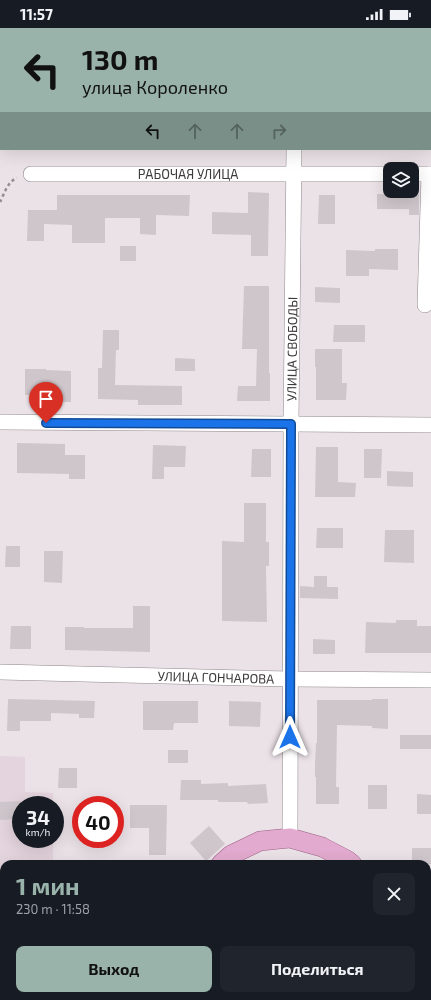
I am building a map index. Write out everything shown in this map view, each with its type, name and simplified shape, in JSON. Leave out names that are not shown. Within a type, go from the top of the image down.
[{"type":"main road","points":[[225,860],[231,855],[260,841],[290,838],[322,847],[347,860]]},
{"type":"street","name":"УЛИЦА СВОБОДЫ","points":[[290,838],[291,424],[294,150]]},
{"type":"street","name":"РАБОЧАЯ УЛИЦА","points":[[31,174],[383,174]]},
{"type":"street","points":[[419,174],[430,174],[425,305]]},
{"type":"street","points":[[0,422],[431,425]]},
{"type":"street","name":"УЛИЦА ГОНЧАРОВА","points":[[0,672],[290,679],[431,680]]},
{"type":"path","points":[[0,202],[7,188],[14,179],[31,174]]},
{"type":"shaded area","points":[[0,756],[25,757],[25,792],[53,793],[53,796],[12,796],[12,848],[53,848],[53,860],[0,860]]},
{"type":"building","points":[[248,192],[269,193],[268,256],[251,256],[251,235],[212,234],[212,212],[248,213]]},
{"type":"building","points":[[377,194],[383,194],[383,198],[419,198],[419,215],[409,215],[409,209],[377,209]]},
{"type":"building","points":[[57,195],[190,195],[189,216],[156,215],[156,235],[140,234],[140,218],[105,218],[105,243],[72,243],[72,225],[44,224],[44,241],[27,241],[28,210],[57,210]]},
{"type":"building","points":[[319,195],[335,195],[335,224],[318,224]]},
{"type":"building","points":[[120,246],[136,246],[136,261],[120,261]]},
{"type":"building","points":[[375,249],[398,249],[398,270],[369,269],[369,276],[346,276],[346,250],[375,251]]},
{"type":"building","points":[[244,286],[269,286],[270,401],[237,401],[238,386],[256,386],[257,349],[242,349]]},
{"type":"building","points":[[315,287],[340,288],[340,303],[315,302]]},
{"type":"building","points":[[334,325],[365,325],[365,342],[333,342]]},
{"type":"building","points":[[103,330],[119,330],[119,350],[116,350],[115,385],[182,386],[182,405],[138,405],[138,400],[98,399],[98,368],[102,368]]},
{"type":"building","points":[[315,349],[342,349],[342,383],[347,383],[346,400],[316,400]]},
{"type":"building","points":[[175,358],[195,359],[195,371],[175,371]]},
{"type":"building","points":[[25,369],[71,371],[71,402],[51,402],[51,395],[25,395]]},
{"type":"building","points":[[17,443],[65,444],[65,455],[85,455],[85,479],[69,479],[69,474],[17,473]]},
{"type":"building","points":[[153,445],[186,446],[185,467],[164,467],[164,479],[152,479]]},
{"type":"building","points":[[316,447],[338,447],[338,482],[356,483],[355,497],[315,497]]},
{"type":"building","points":[[252,449],[271,449],[271,477],[251,477]]},
{"type":"building","points":[[364,449],[382,449],[381,478],[364,478]]},
{"type":"building","points":[[387,471],[413,472],[413,487],[387,486]]},
{"type":"building","points":[[244,503],[266,503],[266,542],[269,542],[269,566],[266,566],[267,622],[222,621],[222,541],[244,542]]},
{"type":"building","points":[[317,528],[343,528],[343,548],[316,548]]},
{"type":"building","points":[[385,530],[414,530],[414,563],[384,562]]},
{"type":"building","points":[[6,546],[20,546],[20,567],[5,567]]},
{"type":"building","points":[[44,551],[63,551],[62,583],[44,582]]},
{"type":"building","points":[[314,576],[327,576],[327,587],[338,587],[338,599],[300,598],[300,586],[314,587]]},
{"type":"building","points":[[133,606],[150,606],[150,652],[65,650],[65,627],[133,628]]},
{"type":"building","points":[[396,620],[417,620],[417,626],[431,626],[431,653],[365,653],[366,622],[396,623]]},
{"type":"building","points":[[11,626],[31,626],[31,649],[10,649]]},
{"type":"building","points":[[313,639],[335,640],[335,654],[313,654]]},
{"type":"building","points":[[8,699],[95,701],[94,718],[79,718],[79,714],[51,713],[51,721],[20,721],[20,731],[7,731]]},
{"type":"building","points":[[388,699],[388,729],[372,728],[372,726],[337,725],[336,787],[339,787],[339,804],[316,804],[315,764],[317,743],[317,700]]},
{"type":"building","points":[[143,701],[198,701],[198,723],[174,723],[173,730],[143,730]]},
{"type":"building","points":[[229,701],[261,702],[260,727],[229,726]]},
{"type":"building","points":[[400,735],[431,735],[431,749],[400,749]]},
{"type":"building","points":[[168,750],[188,750],[188,763],[168,763]]},
{"type":"building","points":[[59,768],[77,768],[77,788],[58,788]]},
{"type":"building","points":[[181,780],[201,780],[201,784],[228,783],[228,786],[266,784],[268,803],[248,804],[247,802],[218,802],[218,800],[180,800]]},
{"type":"building","points":[[368,785],[387,785],[387,809],[368,809]]},
{"type":"building","points":[[417,794],[431,795],[431,814],[417,814]]},
{"type":"building","points":[[12,801],[12,819],[0,820],[0,802]]},
{"type":"building","points":[[130,805],[167,805],[166,855],[149,855],[149,828],[130,828]]},
{"type":"building","points":[[209,826],[225,844],[207,860],[205,860],[190,843]]},
{"type":"building","points":[[412,848],[431,848],[431,860],[412,860]]},
{"type":"route","points":[[46,423],[291,424],[290,737]]}]
